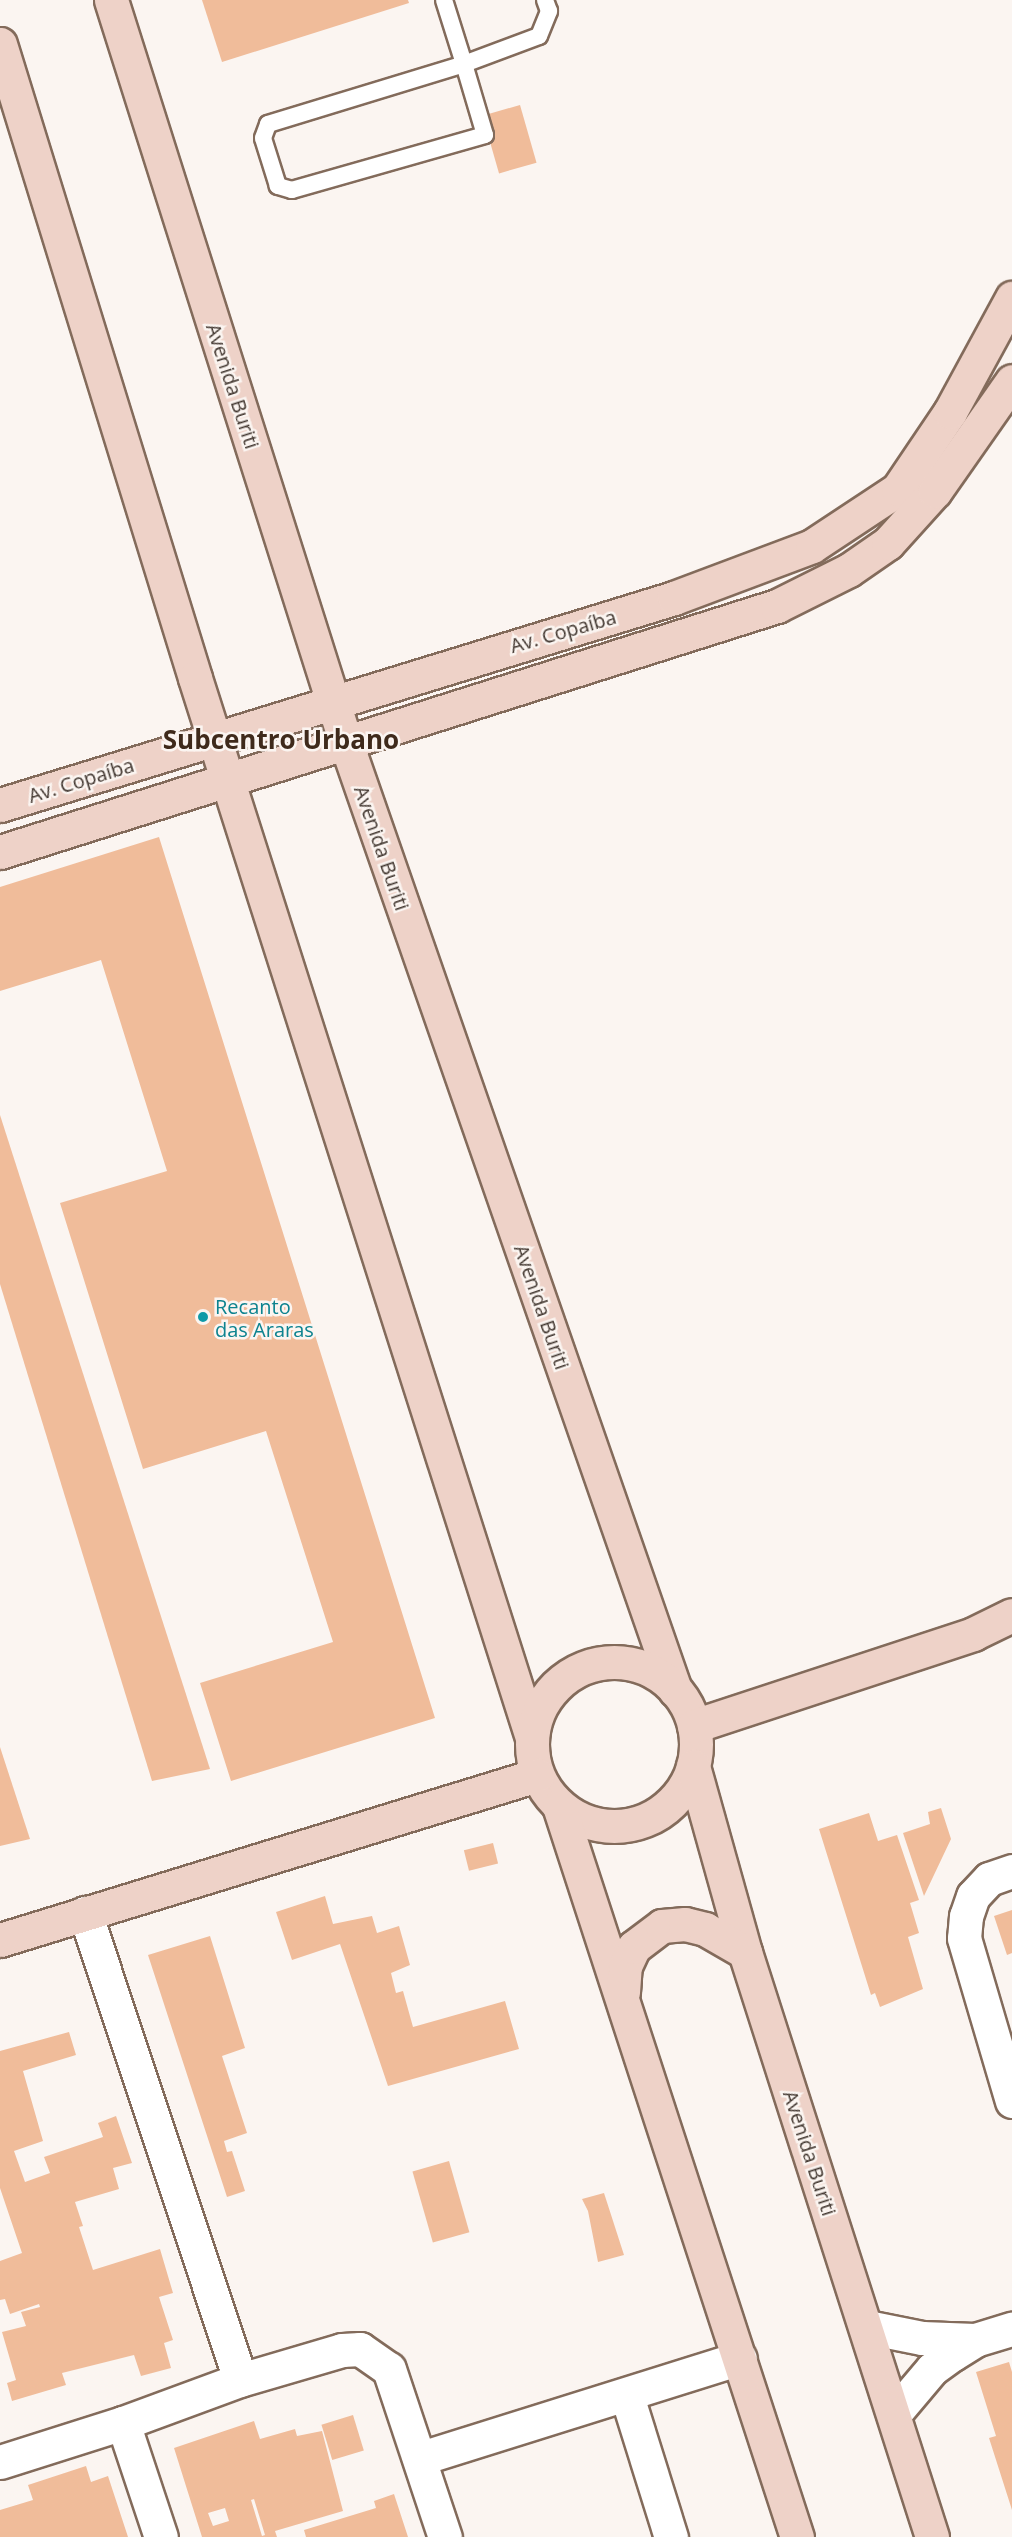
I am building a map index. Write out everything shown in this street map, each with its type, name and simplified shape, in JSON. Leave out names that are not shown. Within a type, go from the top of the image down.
[{"type":"street","name":"Avenida Buriti","points":[[111,0],[345,740],[675,1689]]},
{"type":"street","points":[[0,44],[214,738],[532,1738],[537,1775],[559,1806],[623,1992],[797,2537]]},
{"type":"street","name":"Av. Copaíba","points":[[0,805],[674,598],[812,546],[897,489],[950,412],[1012,298]]},
{"type":"street","name":"Av. Copaíba","points":[[0,852],[345,740],[777,606],[849,570],[888,543],[935,491],[1012,381]]},
{"type":"street","points":[[694,1726],[973,1634],[1012,1615]]},
{"type":"street","points":[[532,1738],[538,1711],[553,1689],[575,1672],[600,1663],[628,1664],[654,1672],[675,1689],[694,1726],[693,1766],[684,1788],[668,1806],[648,1819],[626,1826],[602,1826],[579,1819],[559,1806]]},
{"type":"street","name":"Avenida Buriti","points":[[693,1766],[745,1952],[867,2327],[932,2537]]},
{"type":"street","points":[[0,1940],[537,1775]]},
{"type":"street","points":[[1012,1871],[989,1879],[973,1896],[966,1916],[964,1938],[1012,2101]]},
{"type":"street","points":[[85,1913],[240,2380]]},
{"type":"street","points":[[623,1992],[625,1966],[634,1947],[662,1926],[685,1924],[705,1929],[745,1952]]},
{"type":"street","points":[[867,2327],[922,2338],[975,2340]]},
{"type":"street","points":[[894,2414],[932,2370],[975,2340],[1012,2329]]},
{"type":"street","points":[[0,2462],[123,2423],[240,2380],[342,2350],[360,2349],[389,2370],[421,2458],[445,2537]]},
{"type":"street","points":[[421,2458],[627,2396],[740,2358]]},
{"type":"street","points":[[627,2396],[672,2537]]},
{"type":"street","points":[[123,2423],[160,2537]]},
{"type":"lane","points":[[444,0],[464,64],[485,135],[292,190],[278,186],[263,138],[268,124],[464,64],[539,36],[549,11],[545,0]]},
{"type":"building","points":[[202,0],[408,0],[409,3],[222,62]]},
{"type":"building","points":[[520,105],[537,163],[499,173],[483,116]]},
{"type":"building","name":"Recanto das Araras","points":[[159,837],[435,1718],[231,1781],[200,1683],[333,1642],[266,1431],[143,1469],[60,1203],[167,1171],[101,960],[0,991],[0,887]]},
{"type":"building","points":[[0,1115],[210,1769],[152,1781],[0,1284]]},
{"type":"building","points":[[0,1747],[30,1839],[0,1846]]},
{"type":"building","points":[[941,1808],[951,1839],[924,1896],[903,1833],[930,1824],[928,1812]]},
{"type":"building","points":[[869,1813],[878,1841],[897,1835],[919,1900],[910,1903],[919,1933],[908,1937],[923,1989],[880,2007],[875,1993],[871,1995],[819,1829]]},
{"type":"building","points":[[493,1843],[498,1863],[469,1871],[464,1850]]},
{"type":"building","points":[[325,1896],[333,1924],[372,1916],[377,1933],[399,1926],[410,1965],[391,1973],[396,1993],[403,1991],[413,2027],[505,2001],[519,2049],[388,2086],[340,1944],[292,1960],[276,1912]]},
{"type":"building","points":[[1012,1910],[1012,1953],[1007,1955],[994,1916]]},
{"type":"building","points":[[210,1936],[245,2048],[222,2056],[247,2133],[224,2141],[227,2152],[232,2151],[245,2191],[227,2197],[148,1955]]},
{"type":"building","points":[[69,2032],[76,2055],[23,2071],[43,2141],[14,2151],[25,2182],[50,2173],[44,2157],[103,2137],[98,2123],[116,2116],[132,2163],[113,2168],[119,2189],[75,2202],[83,2226],[79,2227],[93,2270],[160,2249],[173,2293],[159,2297],[173,2340],[164,2343],[171,2368],[141,2376],[134,2355],[62,2373],[66,2385],[12,2401],[7,2383],[16,2380],[2,2332],[26,2326],[21,2312],[40,2307],[39,2304],[10,2314],[5,2299],[0,2300],[0,2261],[22,2253],[0,2188],[0,2051]]},
{"type":"building","points":[[449,2161],[469,2232],[433,2243],[412,2171]]},
{"type":"building","points":[[604,2193],[624,2255],[598,2262],[588,2211],[582,2199]]},
{"type":"building","points":[[1009,2362],[1012,2372],[1012,2510],[989,2438],[996,2436],[976,2372]]},
{"type":"building","points":[[353,2415],[364,2450],[332,2460],[321,2425]]},
{"type":"building","points":[[254,2421],[260,2439],[295,2429],[297,2436],[322,2431],[343,2511],[275,2531],[277,2537],[202,2537],[174,2448]],"holes":[[[254,2499],[265,2535],[262,2536],[251,2500]],[[225,2508],[229,2521],[213,2526],[208,2513]]]},
{"type":"building","points":[[86,2466],[91,2482],[108,2476],[128,2537],[0,2537],[0,2510],[33,2500],[28,2485]]},
{"type":"building","points":[[394,2494],[408,2537],[306,2537],[304,2530],[376,2508],[374,2501]]},
{"type":"place","name":"Recanto das Araras","points":[[203,1317]]},
{"type":"district","name":"Subcentro Urbano","points":[[281,740]]}]
